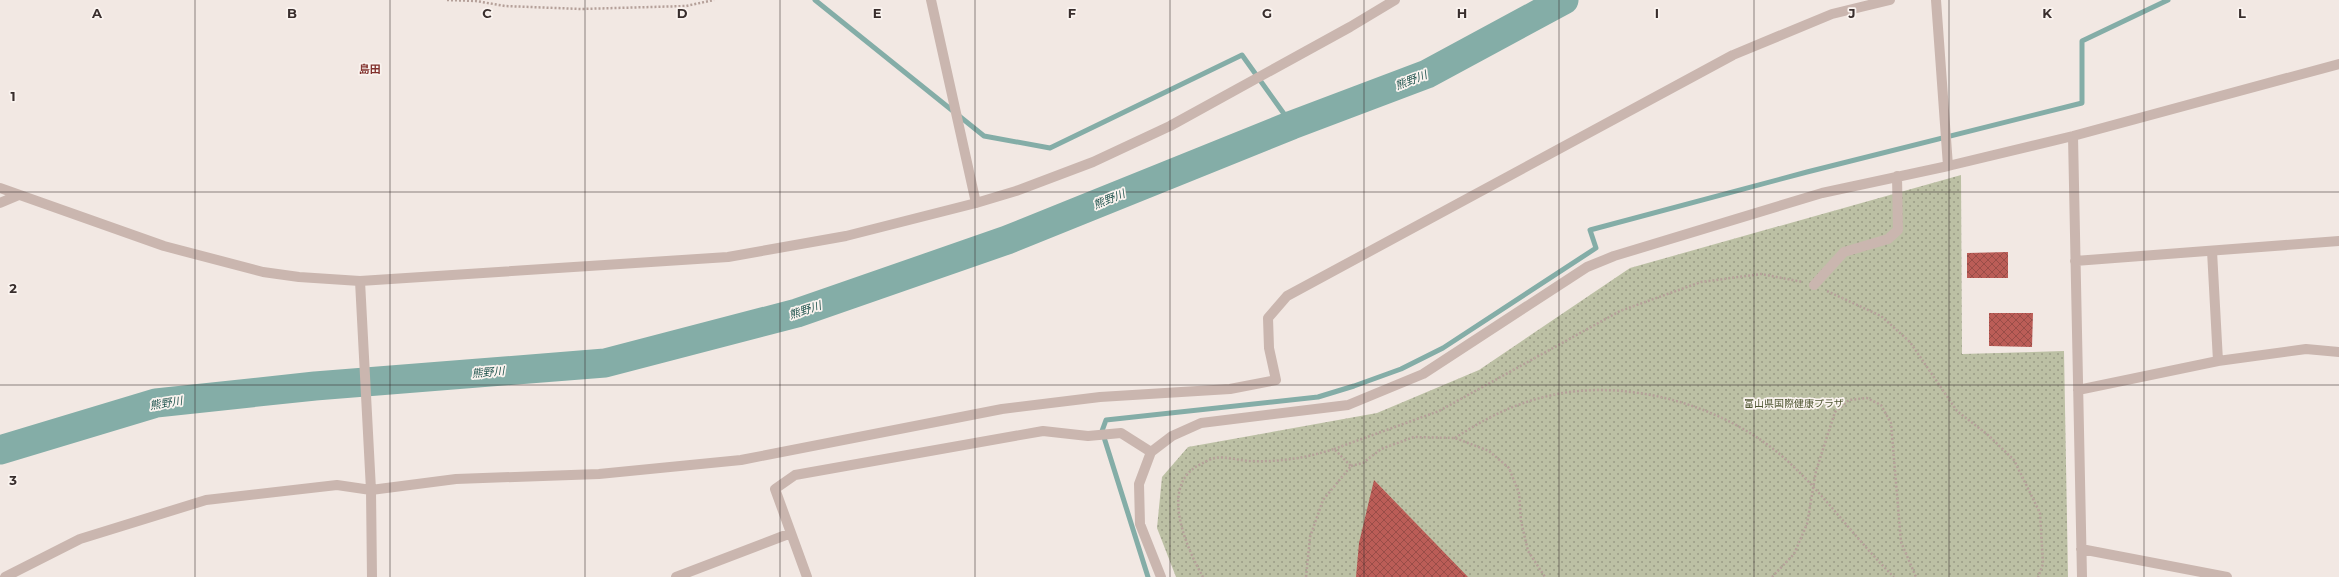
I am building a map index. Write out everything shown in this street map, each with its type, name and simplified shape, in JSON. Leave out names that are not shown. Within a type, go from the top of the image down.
[{"type":"street","points":[[931,0],[976,203]]},
{"type":"street","points":[[0,188],[164,246],[232,264],[299,277],[360,281],[728,257],[846,236],[976,203],[1016,191],[1093,162],[1170,126],[1350,27],[1395,0]]},
{"type":"street","points":[[5,577],[80,540],[206,500],[336,485],[371,490],[456,478],[599,474],[741,460],[1002,409],[1100,397],[1230,389],[1276,380],[1269,348],[1268,318],[1287,296],[1732,55],[1832,14],[1890,0]]},
{"type":"street","points":[[1936,0],[1948,166]]},
{"type":"street","points":[[1161,577],[1140,524],[1139,484],[1151,452],[1172,436],[1201,423],[1348,405],[1423,374],[1588,267],[1602,260],[1822,193],[1948,166],[2073,136],[2339,64]]},
{"type":"street","points":[[2073,136],[2082,577]]},
{"type":"street","points":[[1814,285],[1844,252],[1888,238],[1898,230],[1897,176]]},
{"type":"street","points":[[0,203],[19,195]]},
{"type":"street","points":[[2075,261],[2339,241]]},
{"type":"street","points":[[2212,251],[2218,361]]},
{"type":"street","points":[[360,281],[371,490],[372,577]]},
{"type":"street","points":[[2078,390],[2218,361],[2306,349],[2339,352]]},
{"type":"street","points":[[807,577],[775,489],[795,474],[1042,431],[1088,436],[1121,433],[1151,452]]},
{"type":"street","points":[[676,577],[791,533]]},
{"type":"street","points":[[2081,549],[2227,577]]},
{"type":"path","points":[[446,0],[476,1],[505,6],[582,9],[686,6],[714,0]]},
{"type":"path","points":[[1203,577],[1192,557],[1178,513],[1179,486],[1191,469],[1214,458],[1251,462],[1302,459],[1334,449],[1439,411],[1620,311],[1701,282],[1761,274],[1814,285],[1881,316],[1910,342],[1957,411],[1988,435],[2014,460],[2040,512],[2043,564],[2038,577]]},
{"type":"path","points":[[1454,438],[1482,420],[1507,408],[1548,395],[1592,390],[1633,392],[1674,399],[1723,418],[1762,441],[1783,457],[1814,486],[1868,552],[1894,577]]},
{"type":"path","points":[[1772,577],[1794,554],[1807,524],[1814,486],[1835,412],[1849,400],[1867,398],[1881,405],[1891,423],[1901,542],[1916,577]]},
{"type":"path","points":[[1306,577],[1310,537],[1323,500],[1351,466],[1363,463],[1381,449],[1414,437],[1454,438],[1489,451],[1509,468],[1519,493],[1521,521],[1528,551],[1545,577]]},
{"type":"path","points":[[1334,449],[1351,466]]},
{"type":"green space","name":"富山県国際健康プラザ","points":[[1961,175],[1962,354],[2064,351],[2068,577],[1176,577],[1157,528],[1162,477],[1188,447],[1377,413],[1479,370],[1630,268]]},
{"type":"building","points":[[2008,252],[2008,278],[1967,278],[1967,253]]},
{"type":"building","points":[[1989,313],[2033,313],[2032,347],[1989,346]]},
{"type":"building","points":[[1374,480],[1468,577],[1356,577],[1359,543]]},
{"type":"waterway","points":[[815,0],[984,136],[1050,148],[1242,55],[1292,125]]},
{"type":"waterway","name":"熊野川","points":[[0,450],[156,403],[315,386],[605,363],[797,313],[1007,240],[1292,125],[1427,74],[1564,0]]},
{"type":"waterway","points":[[1148,577],[1102,431],[1106,420],[1318,397],[1354,386],[1401,369],[1443,348],[1596,248],[1590,230],[1807,172],[2082,103],[2082,41],[2168,0]]},
{"type":"district","name":"島田","points":[[370,69]]}]
